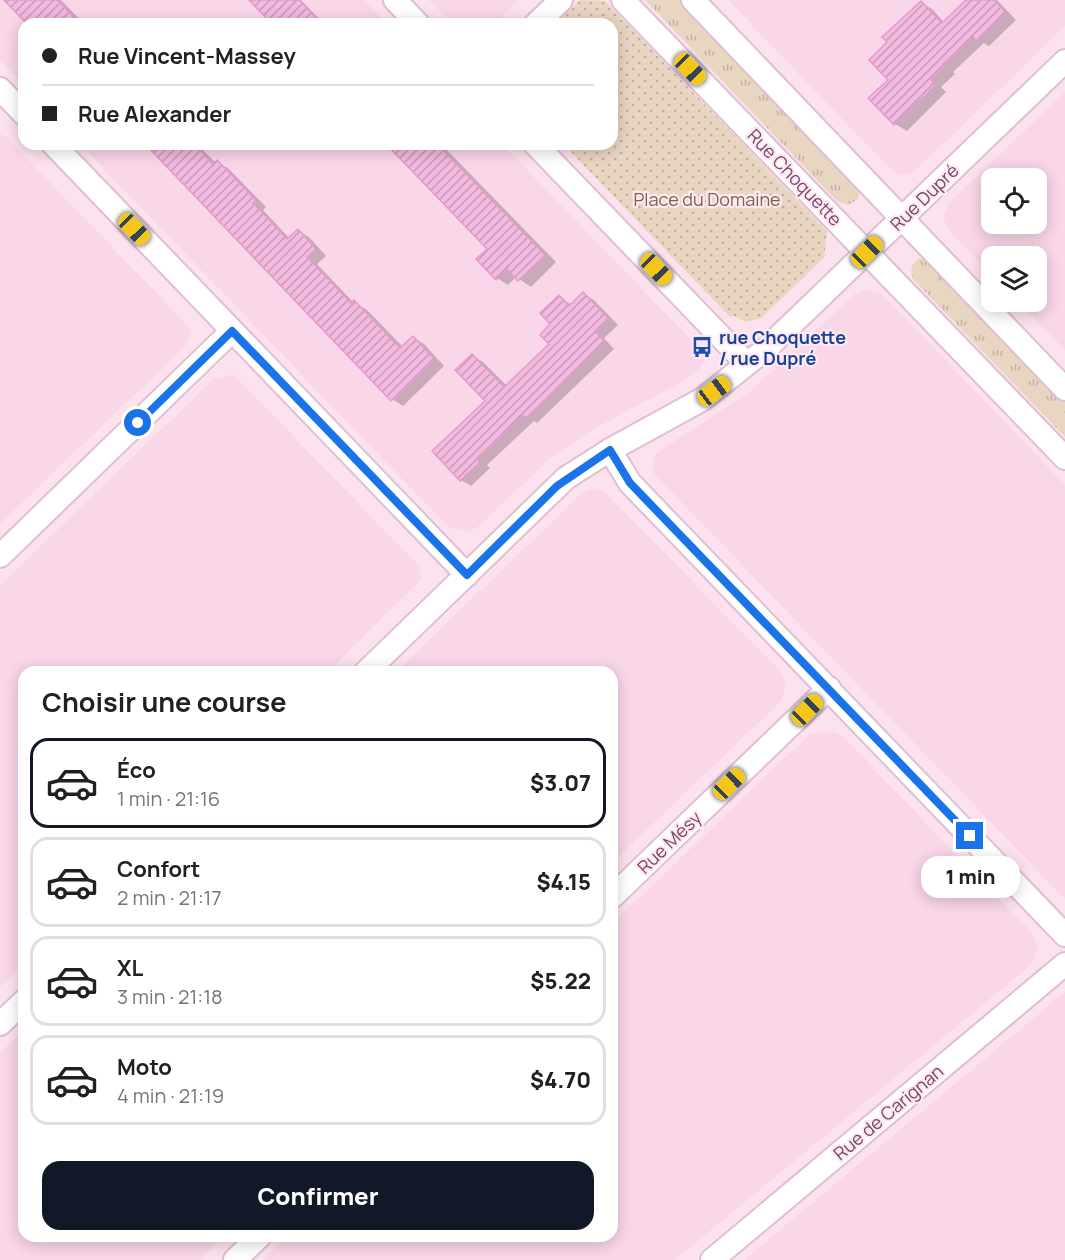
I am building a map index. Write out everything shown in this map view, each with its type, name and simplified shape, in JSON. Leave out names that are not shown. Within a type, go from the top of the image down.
[{"type":"street","points":[[395,0],[412,18]]},
{"type":"street","points":[[542,18],[561,0]]},
{"type":"street","name":"Rue Choquette","points":[[623,0],[1065,458]]},
{"type":"street","points":[[693,0],[1065,388]]},
{"type":"street","name":"Rue Dupré","points":[[372,666],[557,486],[610,450],[682,412],[747,364],[1065,61]]},
{"type":"street","points":[[1,91],[18,108]]},
{"type":"street","points":[[59,150],[467,575]]},
{"type":"street","points":[[541,150],[747,364]]},
{"type":"street","points":[[0,556],[232,331]]},
{"type":"street","points":[[610,450],[630,483],[1065,935]]},
{"type":"street","name":"Rue Mésy","points":[[618,891],[829,688]]},
{"type":"street","name":"Rue de Carignan","points":[[712,1260],[1065,964]]},
{"type":"street","points":[[0,1024],[18,1007]]},
{"type":"street","points":[[235,1260],[254,1242]]},
{"type":"shaded area","points":[[0,0],[364,0],[381,18],[18,18],[18,79],[0,60]]},
{"type":"shaded area","points":[[429,0],[519,0],[500,18],[447,18]]},
{"type":"shaded area","points":[[728,0],[1065,0],[1065,26],[914,172],[900,175],[892,171]]},
{"type":"shaded area","points":[[1065,92],[1065,350],[1028,312],[1047,312],[1047,246],[981,246],[981,264],[948,230],[943,216],[950,202],[981,172],[981,234],[1047,234],[1047,168],[986,168]]},
{"type":"shaded area","points":[[0,134],[5,136],[192,330],[187,344],[0,524]]},
{"type":"shaded area","points":[[86,150],[508,150],[702,352],[703,362],[699,370],[599,426],[554,455],[478,527],[468,532],[455,528],[450,529]]},
{"type":"shaded area","points":[[864,290],[882,294],[1065,485],[1065,899],[655,475],[653,468],[655,455],[752,390],[856,293]]},
{"type":"shaded area","points":[[233,374],[420,567],[421,580],[334,666],[18,666],[18,970],[0,987],[0,585],[216,377],[221,379]]},
{"type":"shaded area","points":[[591,489],[604,491],[781,672],[786,685],[781,701],[618,857],[618,666],[402,666],[583,492]]},
{"type":"shaded area","points":[[826,731],[843,737],[1031,932],[1038,947],[1032,964],[675,1260],[263,1260],[281,1242],[618,1242],[618,918],[811,733]]},
{"type":"shaded area","points":[[1065,992],[1065,1260],[744,1260]]},
{"type":"shaded area","points":[[18,1035],[18,1242],[218,1242],[199,1260],[0,1260],[0,1053]]},
{"type":"green space","name":"Place du Domaine","points":[[580,0],[605,1],[827,231],[824,258],[761,318],[746,322],[734,316],[730,317],[569,150],[618,150],[618,18],[561,18]]},
{"type":"green space","points":[[645,0],[682,0],[858,184],[860,190],[858,199],[848,205],[837,201]]},
{"type":"green space","points":[[927,258],[1065,399],[1065,437],[913,279],[911,271],[913,264],[919,259]]},
{"type":"building","points":[[4,0],[57,0],[75,18],[21,18]]},
{"type":"building","points":[[249,0],[299,0],[316,18],[266,18]]},
{"type":"building","points":[[966,0],[994,0],[1006,13],[976,41],[973,37],[942,65],[944,67],[931,80],[936,85],[894,125],[868,98],[888,80],[869,60],[887,42],[882,37],[921,1],[942,23]]},
{"type":"building","points":[[151,150],[200,150],[213,164],[217,160],[256,200],[253,203],[287,239],[298,229],[316,249],[307,257],[351,303],[354,300],[400,348],[413,336],[434,359],[391,401]]},
{"type":"building","points":[[392,150],[443,150],[545,255],[518,281],[507,269],[496,280],[476,259],[487,249]]},
{"type":"building","points":[[583,292],[608,318],[595,331],[605,342],[526,418],[523,415],[477,458],[480,462],[460,481],[432,451],[485,401],[455,370],[472,354],[504,387],[549,344],[540,335],[550,324],[540,313],[559,295],[569,306]]},
{"type":"place","name":"rue Choquette / rue Dupré","points":[[702,347]]},
{"type":"route","points":[[138,423],[232,331],[467,575],[566,478],[610,450],[630,483],[970,836]]}]
